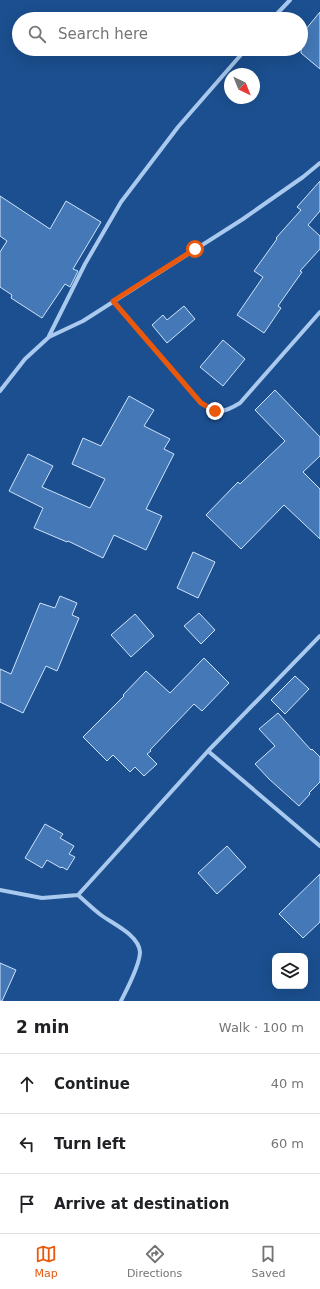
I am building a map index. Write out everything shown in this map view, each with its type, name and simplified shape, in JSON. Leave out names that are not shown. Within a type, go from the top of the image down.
[{"type":"street","points":[[279,12],[290,0]]},
{"type":"street","points":[[49,337],[85,264],[121,202],[178,127],[240,56]]},
{"type":"street","points":[[0,391],[25,359],[49,337],[83,321],[243,219],[303,177],[320,163]]},
{"type":"street","points":[[113,301],[201,403],[215,411],[228,410],[240,403],[320,312]]},
{"type":"street","points":[[0,890],[42,898],[78,895],[208,751],[320,636]]},
{"type":"street","points":[[208,751],[320,846]]},
{"type":"street","points":[[78,895],[102,916],[126,931],[137,943],[140,951],[139,961],[121,1001]]},
{"type":"building","points":[[320,12],[320,69],[305,56],[308,56],[308,27]]},
{"type":"building","points":[[320,181],[320,211],[308,225],[320,236],[320,249],[300,271],[302,272],[278,306],[281,308],[264,333],[237,315],[263,277],[254,271],[277,239],[276,238],[301,210],[297,207]]},
{"type":"building","points":[[0,196],[50,229],[66,201],[101,222],[73,269],[78,271],[70,287],[65,284],[42,318],[11,298],[12,295],[0,287],[0,252],[7,241],[0,236]]},
{"type":"building","points":[[184,306],[195,319],[167,343],[152,325],[163,315],[167,320]]},
{"type":"building","points":[[223,340],[245,359],[223,386],[200,367]]},
{"type":"building","points":[[275,390],[320,437],[320,456],[303,472],[320,489],[320,539],[284,505],[241,549],[206,515],[238,482],[240,484],[285,441],[255,410]]},
{"type":"building","points":[[129,396],[154,410],[144,426],[170,439],[164,449],[174,454],[146,509],[162,516],[146,550],[114,535],[103,558],[68,541],[67,542],[34,528],[43,508],[9,491],[28,454],[53,466],[42,487],[90,508],[105,479],[72,464],[83,438],[101,446]]},
{"type":"building","points":[[193,552],[215,562],[198,598],[177,588]]},
{"type":"building","points":[[60,596],[77,603],[72,615],[79,618],[57,671],[46,666],[23,713],[0,702],[0,669],[11,674],[40,603],[55,608]]},
{"type":"building","points":[[199,613],[215,630],[201,644],[184,626]]},
{"type":"building","points":[[135,614],[154,636],[131,657],[111,635]]},
{"type":"building","points":[[204,658],[229,683],[202,711],[194,704],[150,750],[151,751],[147,754],[157,764],[144,776],[135,767],[130,772],[113,755],[107,761],[83,737],[124,696],[123,695],[146,671],[170,693]]},
{"type":"building","points":[[295,676],[309,689],[285,714],[271,700]]},
{"type":"building","points":[[278,713],[311,750],[312,749],[320,757],[320,782],[299,806],[255,764],[275,746],[259,729]]},
{"type":"building","points":[[45,824],[63,834],[60,838],[74,846],[69,854],[75,857],[67,870],[47,860],[42,868],[25,858]]},
{"type":"building","points":[[227,846],[246,867],[217,894],[198,873]]},
{"type":"building","points":[[320,874],[320,922],[303,938],[279,914]]},
{"type":"building","points":[[0,963],[16,970],[2,1001],[0,1001]]},
{"type":"route","points":[[195,249],[113,301],[201,403],[215,411]]}]
